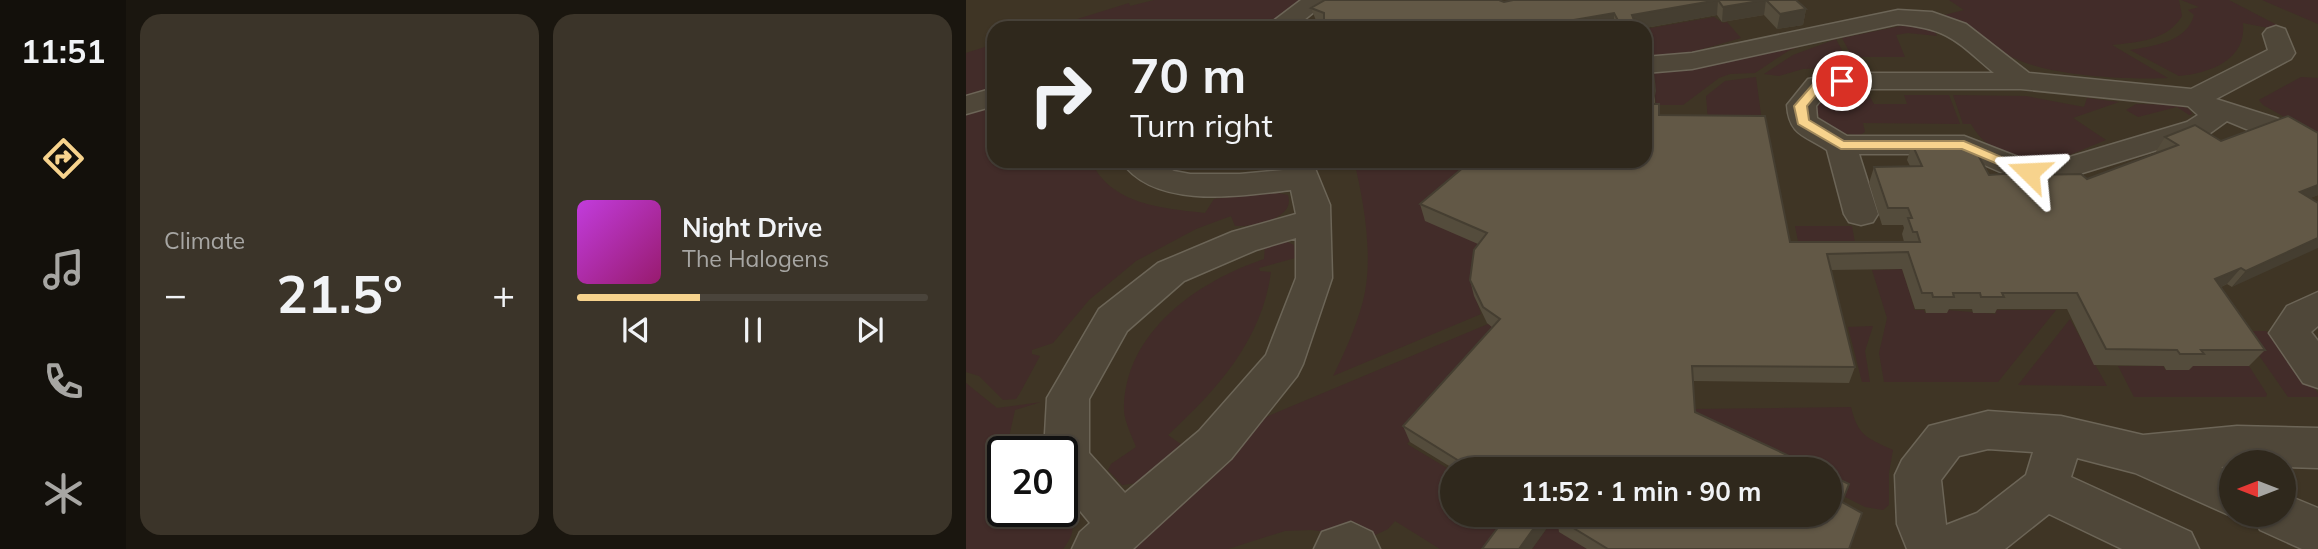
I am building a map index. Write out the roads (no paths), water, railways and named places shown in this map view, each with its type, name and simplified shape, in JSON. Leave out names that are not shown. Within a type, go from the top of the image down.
[{"type":"lane","points":[[1287,21],[1317,0]]},
{"type":"lane","points":[[1652,64],[1692,61],[1898,17],[1933,20],[1957,29],[2021,81]]},
{"type":"lane","points":[[2202,102],[2282,53],[2276,34]]},
{"type":"lane","points":[[2202,102],[2214,118],[2198,128],[2046,174],[2025,172],[1964,145],[1841,145],[1803,122],[1801,106],[1818,85],[1842,81],[2021,81],[2202,102],[2295,135],[2318,149]]},
{"type":"lane","points":[[966,105],[987,99]]},
{"type":"lane","points":[[1841,145],[1861,214]]},
{"type":"lane","points":[[1143,168],[1166,182],[1217,187],[1299,169],[1313,205],[1314,221],[1314,278],[1283,364],[1215,445],[1110,537],[1066,460],[1068,398],[1113,320],[1171,272],[1244,241],[1314,221]]},
{"type":"lane","points":[[2318,307],[2301,317],[2289,333],[2318,371]]},
{"type":"lane","points":[[1932,549],[1921,524],[1917,475],[1945,440],[1988,430],[2061,435],[2142,454],[2219,489]]},
{"type":"lane","points":[[1948,549],[1994,530],[2045,488],[2061,435]]},
{"type":"lane","points":[[2142,454],[2237,446],[2318,448]]},
{"type":"lane","points":[[2045,488],[2174,549]]},
{"type":"lane","points":[[2296,522],[2318,532]]},
{"type":"lane","points":[[1339,549],[1351,546],[1355,549]]}]
